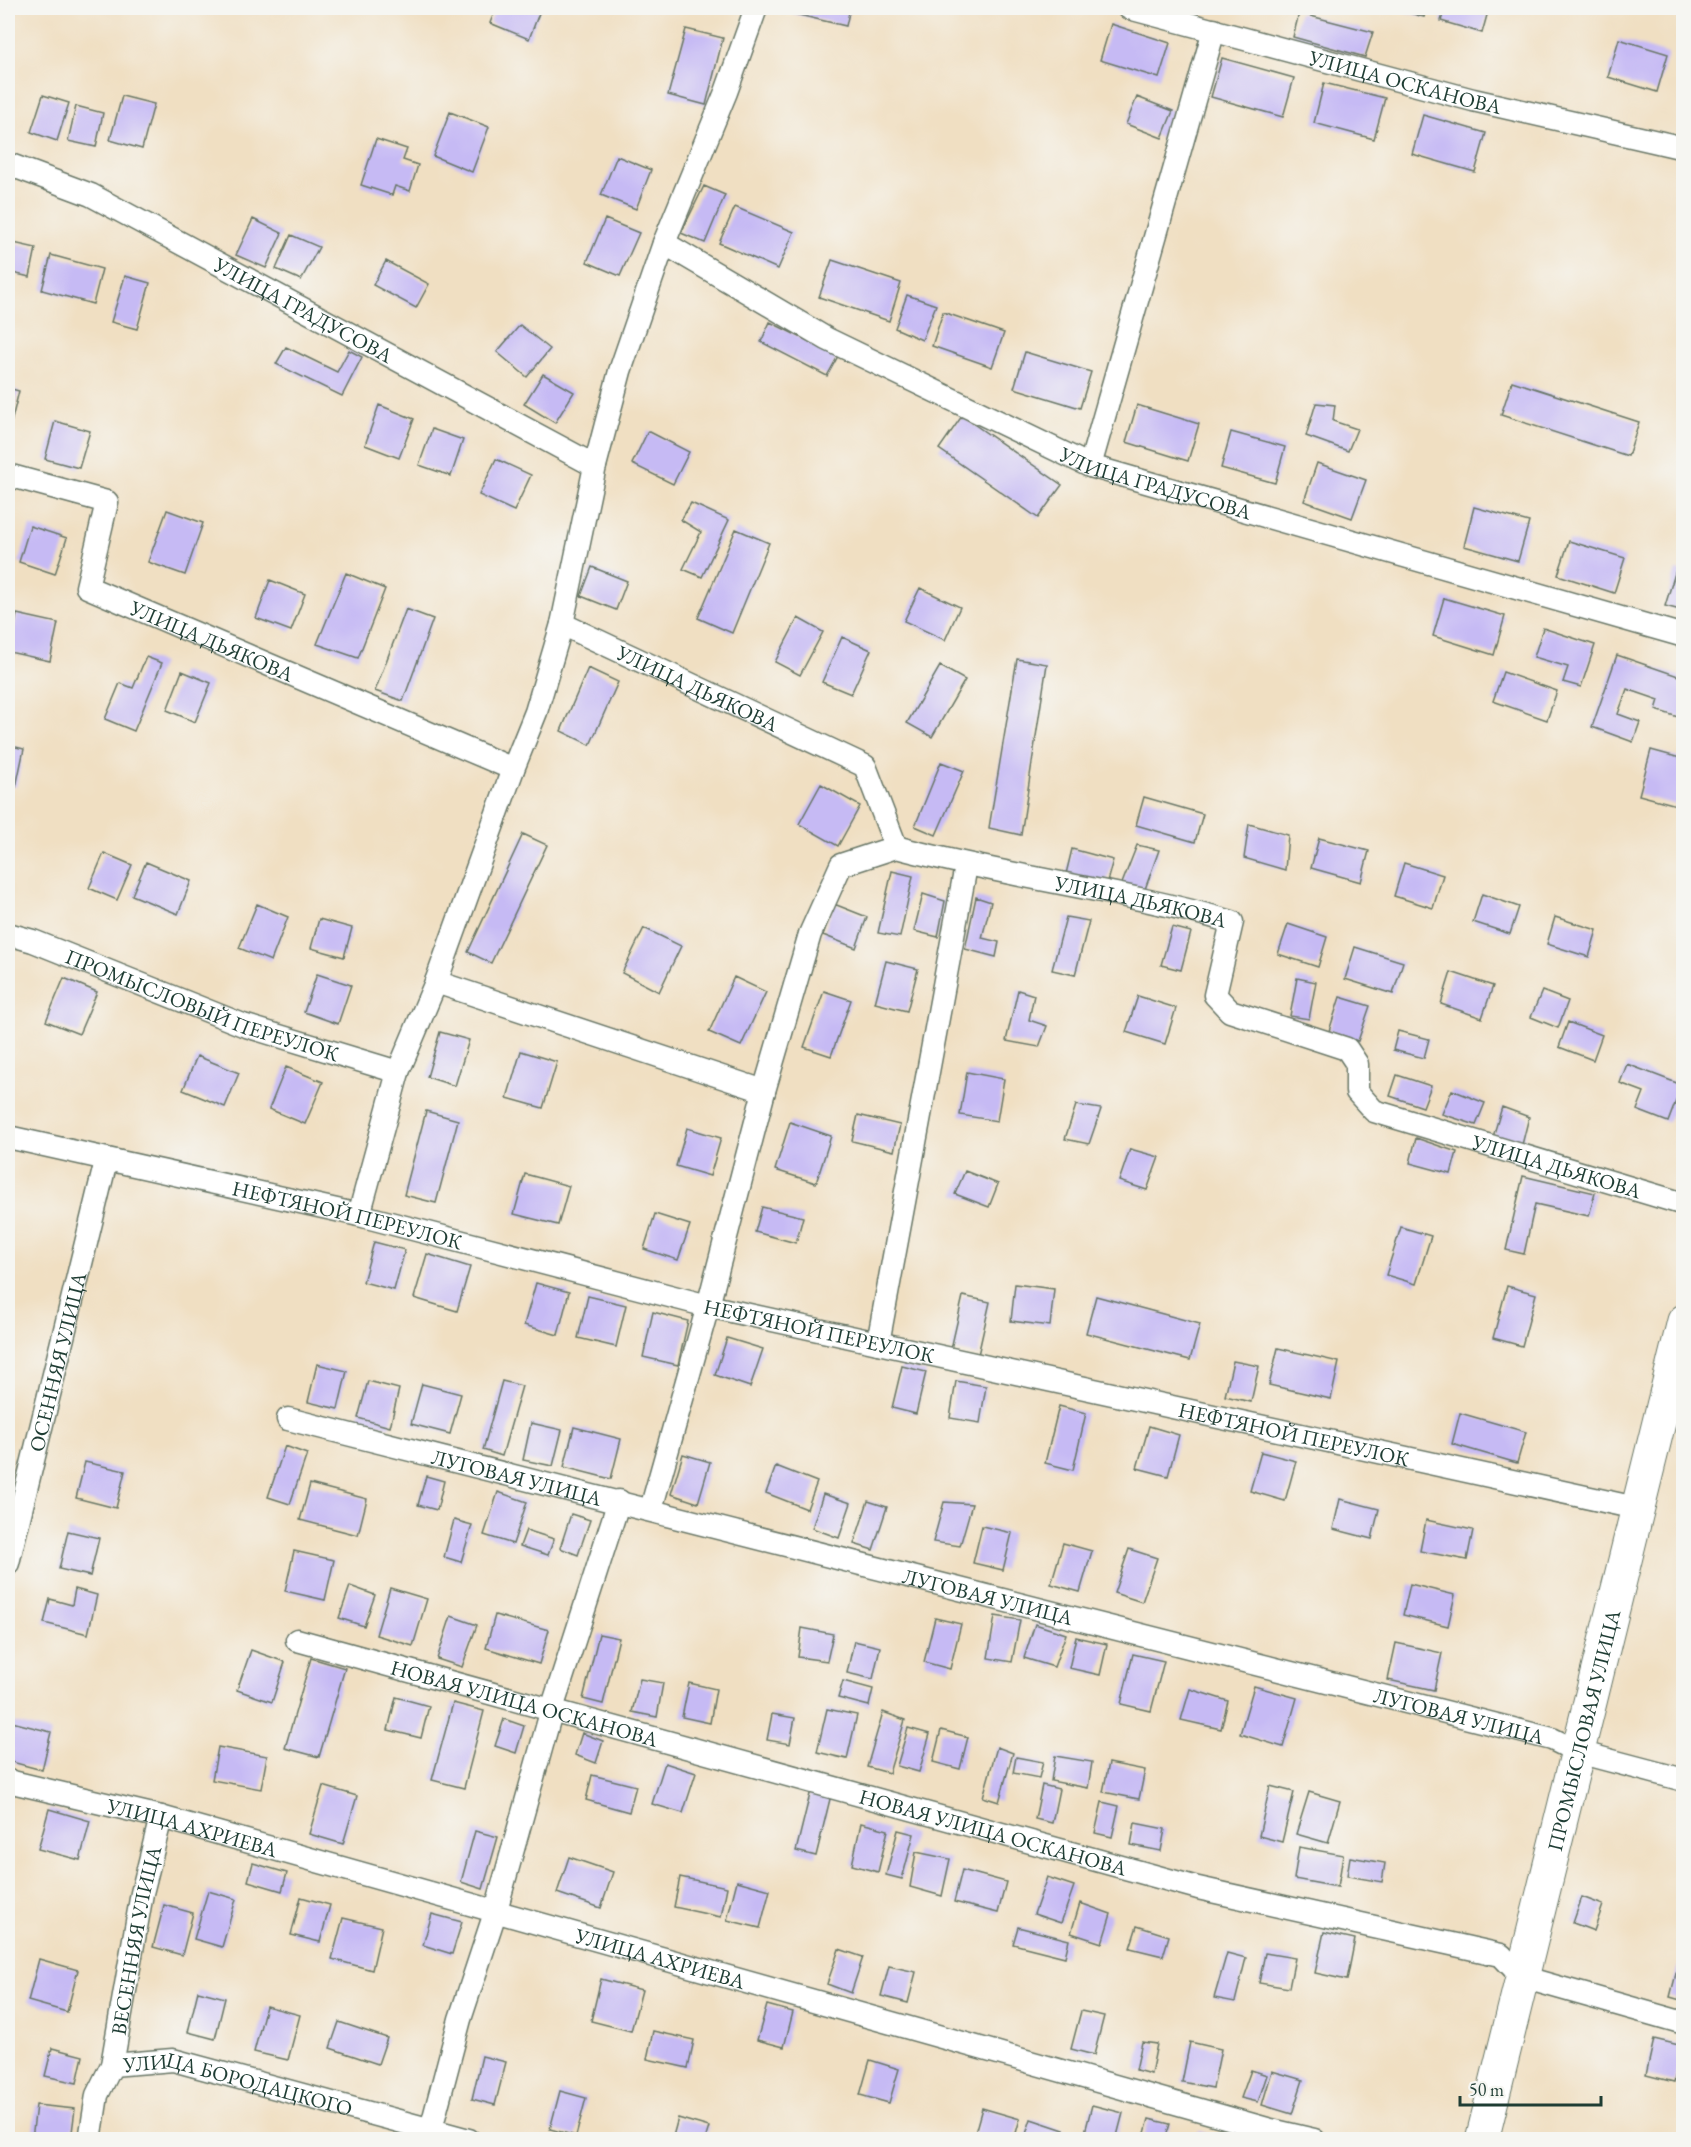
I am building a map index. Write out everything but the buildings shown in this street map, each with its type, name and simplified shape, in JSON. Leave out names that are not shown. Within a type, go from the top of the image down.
[{"type":"street","points":[[359,1215],[398,1072],[436,982],[536,712],[562,624],[596,466],[620,371],[664,243],[726,92],[756,8]]},
{"type":"street","name":"УЛИЦА ОСКАНОВА","points":[[1129,8],[1473,100],[1683,148]]},
{"type":"street","points":[[1090,466],[1214,30]]},
{"type":"street","name":"УЛИЦА ГРАДУСОВА","points":[[8,164],[91,195],[596,466]]},
{"type":"street","name":"УЛИЦА ГРАДУСОВА","points":[[664,243],[827,339],[1090,466],[1683,636]]},
{"type":"street","name":"УЛИЦА ДЬЯКОВА","points":[[8,475],[107,502],[87,587],[513,769]]},
{"type":"street","name":"УЛИЦА ДЬЯКОВА","points":[[562,624],[865,766],[896,848],[966,866],[1187,909],[1232,922],[1215,995],[1230,1011],[1347,1049],[1357,1064],[1357,1092],[1374,1111],[1683,1204]]},
{"type":"street","points":[[651,1509],[708,1306],[764,1091],[810,933],[841,865],[896,848]]},
{"type":"street","points":[[878,1342],[966,866]]},
{"type":"street","name":"ПРОМЫСЛОВЫЙ ПЕРЕУЛОК","points":[[8,934],[33,941],[243,1025],[398,1072]]},
{"type":"street","points":[[436,982],[764,1091]]},
{"type":"street","name":"НЕФТЯНОЙ ПЕРЕУЛОК","points":[[8,1137],[106,1161],[359,1215],[708,1306],[1636,1508]]},
{"type":"street","name":"ОСЕННЯЯ УЛИЦА","points":[[8,1563],[106,1161]]},
{"type":"street","name":"ПРОМЫСЛОВАЯ УЛИЦА","points":[[1482,2139],[1683,1321]]},
{"type":"street","name":"ЛУГОВАЯ УЛИЦА","points":[[288,1419],[651,1509],[1552,1739],[1578,1752],[1683,1780]]},
{"type":"street","points":[[431,2129],[460,2019],[496,1910],[552,1709],[619,1501]]},
{"type":"street","name":"НОВАЯ УЛИЦА ОСКАНОВА","points":[[297,1640],[1198,1888],[1501,1955],[1522,1977]]},
{"type":"street","name":"УЛИЦА АХРИЕВА","points":[[8,1781],[161,1817],[1271,2130],[1314,2139]]},
{"type":"street","name":"ВЕСЕННЯЯ УЛИЦА","points":[[90,2139],[97,2095],[112,2065],[142,1893],[161,1817]]},
{"type":"street","points":[[1522,1977],[1683,2023]]},
{"type":"street","name":"УЛИЦА БОРОДАЦКОГО","points":[[112,2065],[173,2060],[469,2139]]}]
